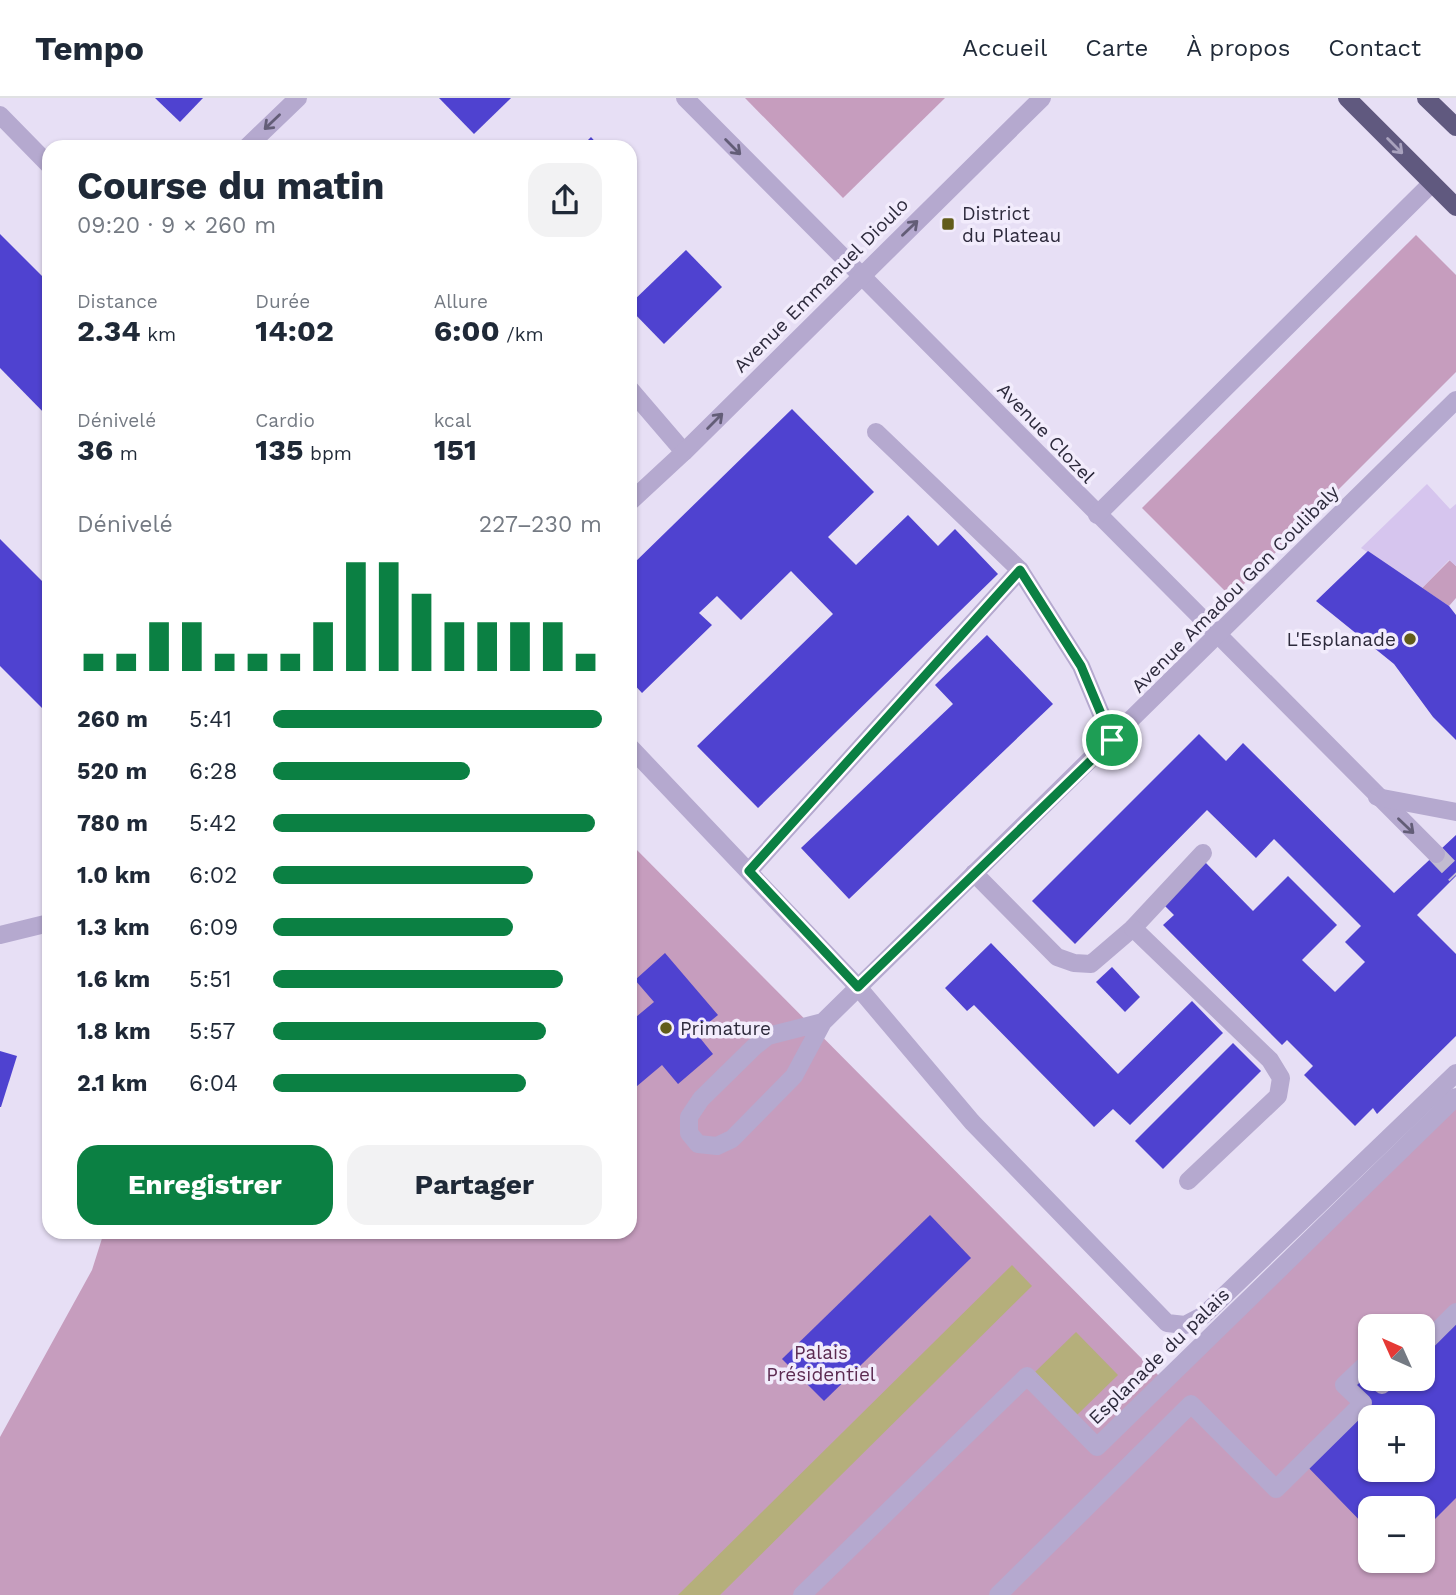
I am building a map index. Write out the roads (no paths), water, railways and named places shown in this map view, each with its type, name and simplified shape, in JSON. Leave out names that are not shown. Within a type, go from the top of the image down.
[{"type":"main road","points":[[1347,98],[1456,207]]},
{"type":"main road","points":[[1426,98],[1456,127]]},
{"type":"street","points":[[254,140],[298,98]]},
{"type":"street","name":"Avenue Clozel","points":[[685,98],[1097,516],[1219,634],[1436,854]]},
{"type":"street","name":"Avenue Emmanuel Dioulo","points":[[637,496],[1042,98]]},
{"type":"street","points":[[0,115],[42,158]]},
{"type":"street","points":[[1097,516],[1432,183]]},
{"type":"street","points":[[637,398],[684,452]]},
{"type":"street","name":"Avenue Amadou Gon Coulibaly","points":[[823,1022],[1456,400]]},
{"type":"street","points":[[876,432],[1020,570],[1081,666],[1112,740]]},
{"type":"street","points":[[749,871],[1020,570]]},
{"type":"street","points":[[637,754],[858,987],[972,1122],[1167,1323],[1185,1325],[1204,1315],[1456,1073]]},
{"type":"street","points":[[1377,797],[1456,813]]},
{"type":"street","points":[[974,873],[1057,957],[1074,963],[1091,964],[1133,928],[1203,853]]},
{"type":"street","points":[[0,935],[42,925]]},
{"type":"street","points":[[1133,928],[1270,1060],[1281,1078],[1278,1096],[1188,1181]]},
{"type":"street","points":[[823,1022],[794,1076],[732,1139],[717,1146],[698,1143],[689,1133],[689,1116],[701,1099],[754,1047],[768,1036],[823,1022]]},
{"type":"street","name":"Esplanade du palais","points":[[802,1595],[1027,1376],[1097,1447],[1456,1097]]},
{"type":"street","points":[[1435,1333],[1456,1312]]},
{"type":"street","points":[[998,1595],[1191,1404],[1276,1489],[1363,1403],[1344,1385],[1358,1372]]},
{"type":"tunnel","points":[[1436,854],[1456,875]]},
{"type":"place","name":"District du Plateau","points":[[948,224]]},
{"type":"place","name":"L'Esplanade","points":[[1410,639]]},
{"type":"place","name":"Primature","points":[[666,1028]]},
{"type":"park label","name":"Palais Présidentiel","points":[[821,1363]]}]
